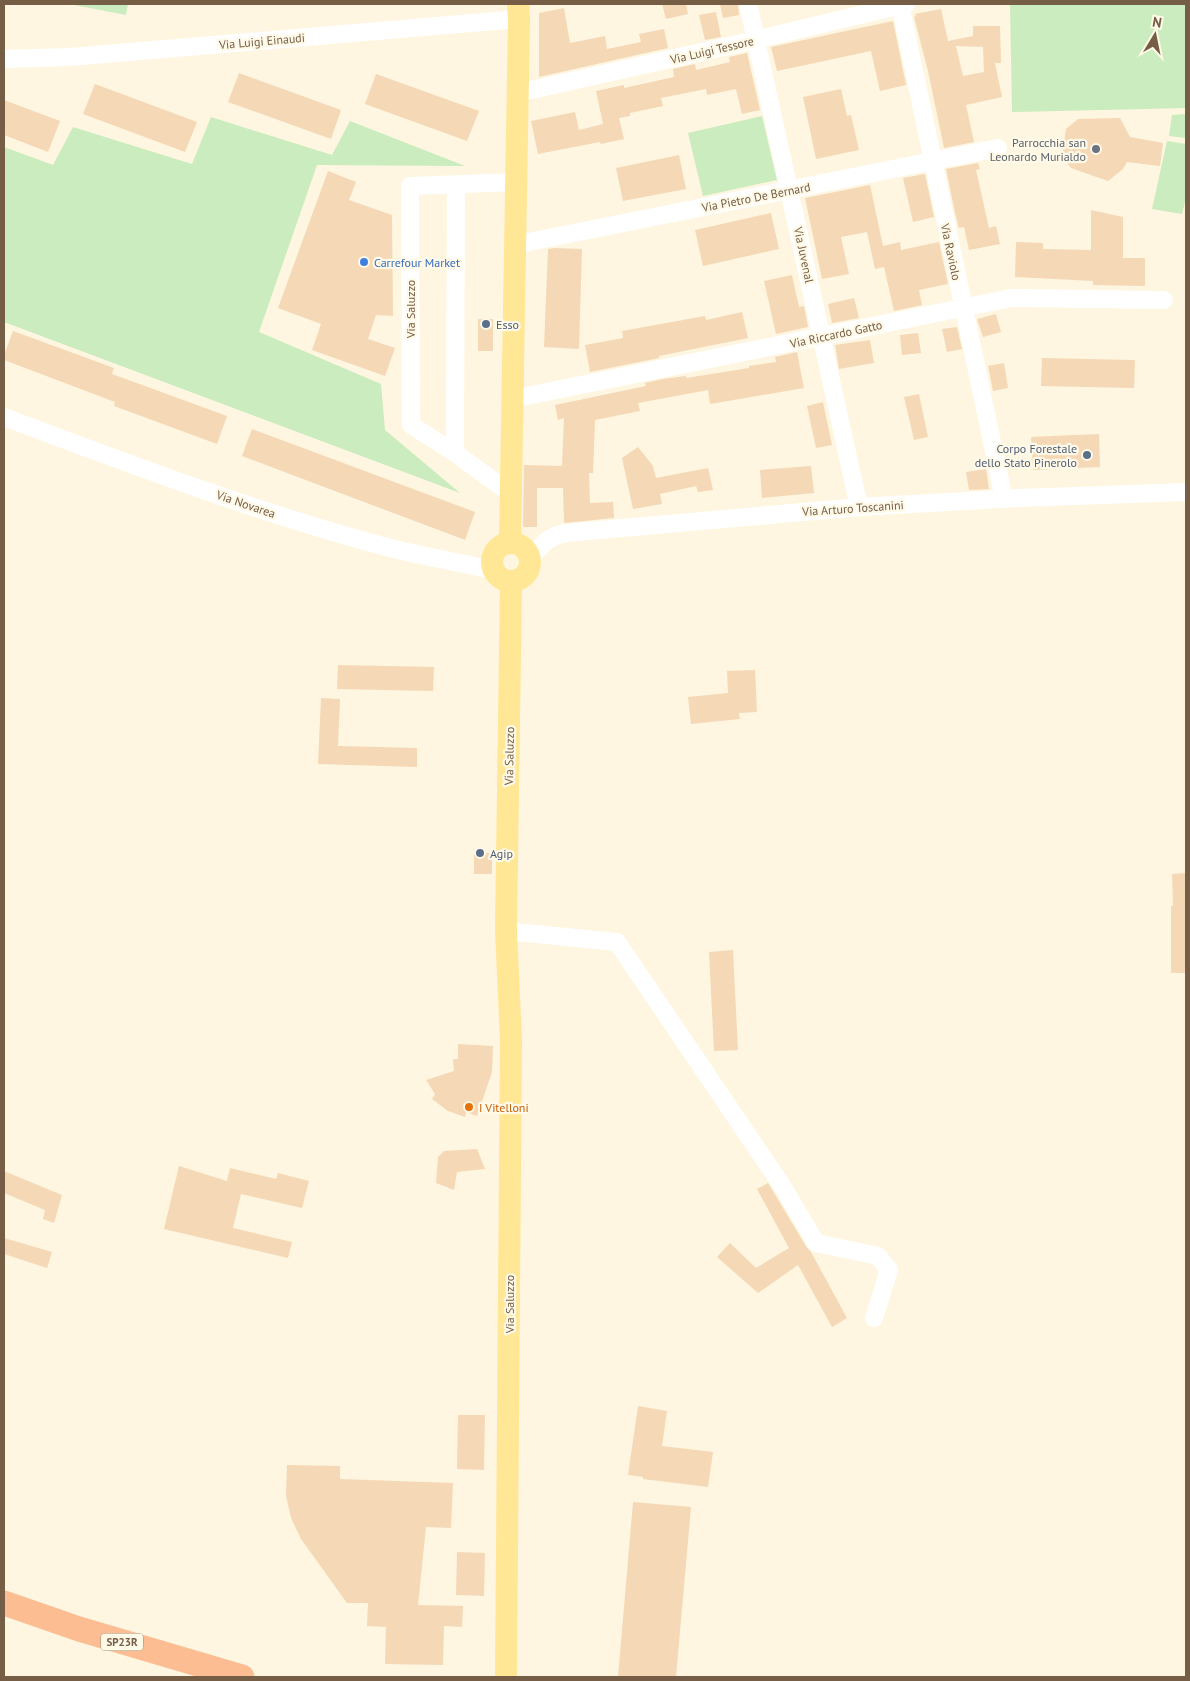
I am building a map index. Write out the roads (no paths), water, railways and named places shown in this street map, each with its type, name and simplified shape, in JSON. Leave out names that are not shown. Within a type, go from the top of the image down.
[{"type":"highway","name":"SP23R","points":[[4,1602],[79,1630],[242,1677]]},
{"type":"highway","name":"SP23R","points":[[4,1618],[74,1643],[191,1677]]},
{"type":"main road","points":[[510,543],[518,12]]},
{"type":"main road","points":[[510,543],[519,544],[526,550],[530,559],[529,567],[519,579],[502,575],[492,561],[495,552],[501,546],[510,543]]},
{"type":"main road","name":"Via Saluzzo","points":[[502,575],[506,931],[511,1049],[506,1677]]},
{"type":"street","name":"Via Juvenal","points":[[748,4],[859,507]]},
{"type":"street","name":"Via Luigi Tessore","points":[[518,93],[755,40],[902,4]]},
{"type":"street","name":"Via Raviolo","points":[[902,4],[932,161],[1004,499]]},
{"type":"street","name":"Via Luigi Einaudi","points":[[4,59],[70,57],[518,12]]},
{"type":"street","name":"Via Pietro De Bernard","points":[[514,245],[998,148]]},
{"type":"street","name":"Via Saluzzo","points":[[510,494],[455,453],[411,424],[410,186],[515,182]]},
{"type":"street","points":[[455,453],[456,184]]},
{"type":"street","name":"Via Riccardo Gatto","points":[[512,399],[822,338],[1011,298],[1164,300]]},
{"type":"street","name":"Via Novarea","points":[[4,417],[131,465],[267,512],[395,549],[502,575]]},
{"type":"street","name":"Via Arturo Toscanini","points":[[530,559],[543,543],[551,537],[566,533],[859,507],[1186,492]]},
{"type":"street","points":[[506,931],[617,942],[783,1187],[816,1243],[878,1256],[889,1270],[874,1318]]},
{"type":"place","name":"Parrocchia san Leonardo Murialdo","points":[[1096,149]]},
{"type":"place","name":"Carrefour Market","points":[[364,262]]},
{"type":"place","name":"Esso","points":[[486,324]]},
{"type":"place","name":"Corpo Forestale dello Stato Pinerolo","points":[[1087,455]]},
{"type":"place","name":"Agip","points":[[480,853]]},
{"type":"place","name":"I Vitelloni","points":[[469,1107]]}]
